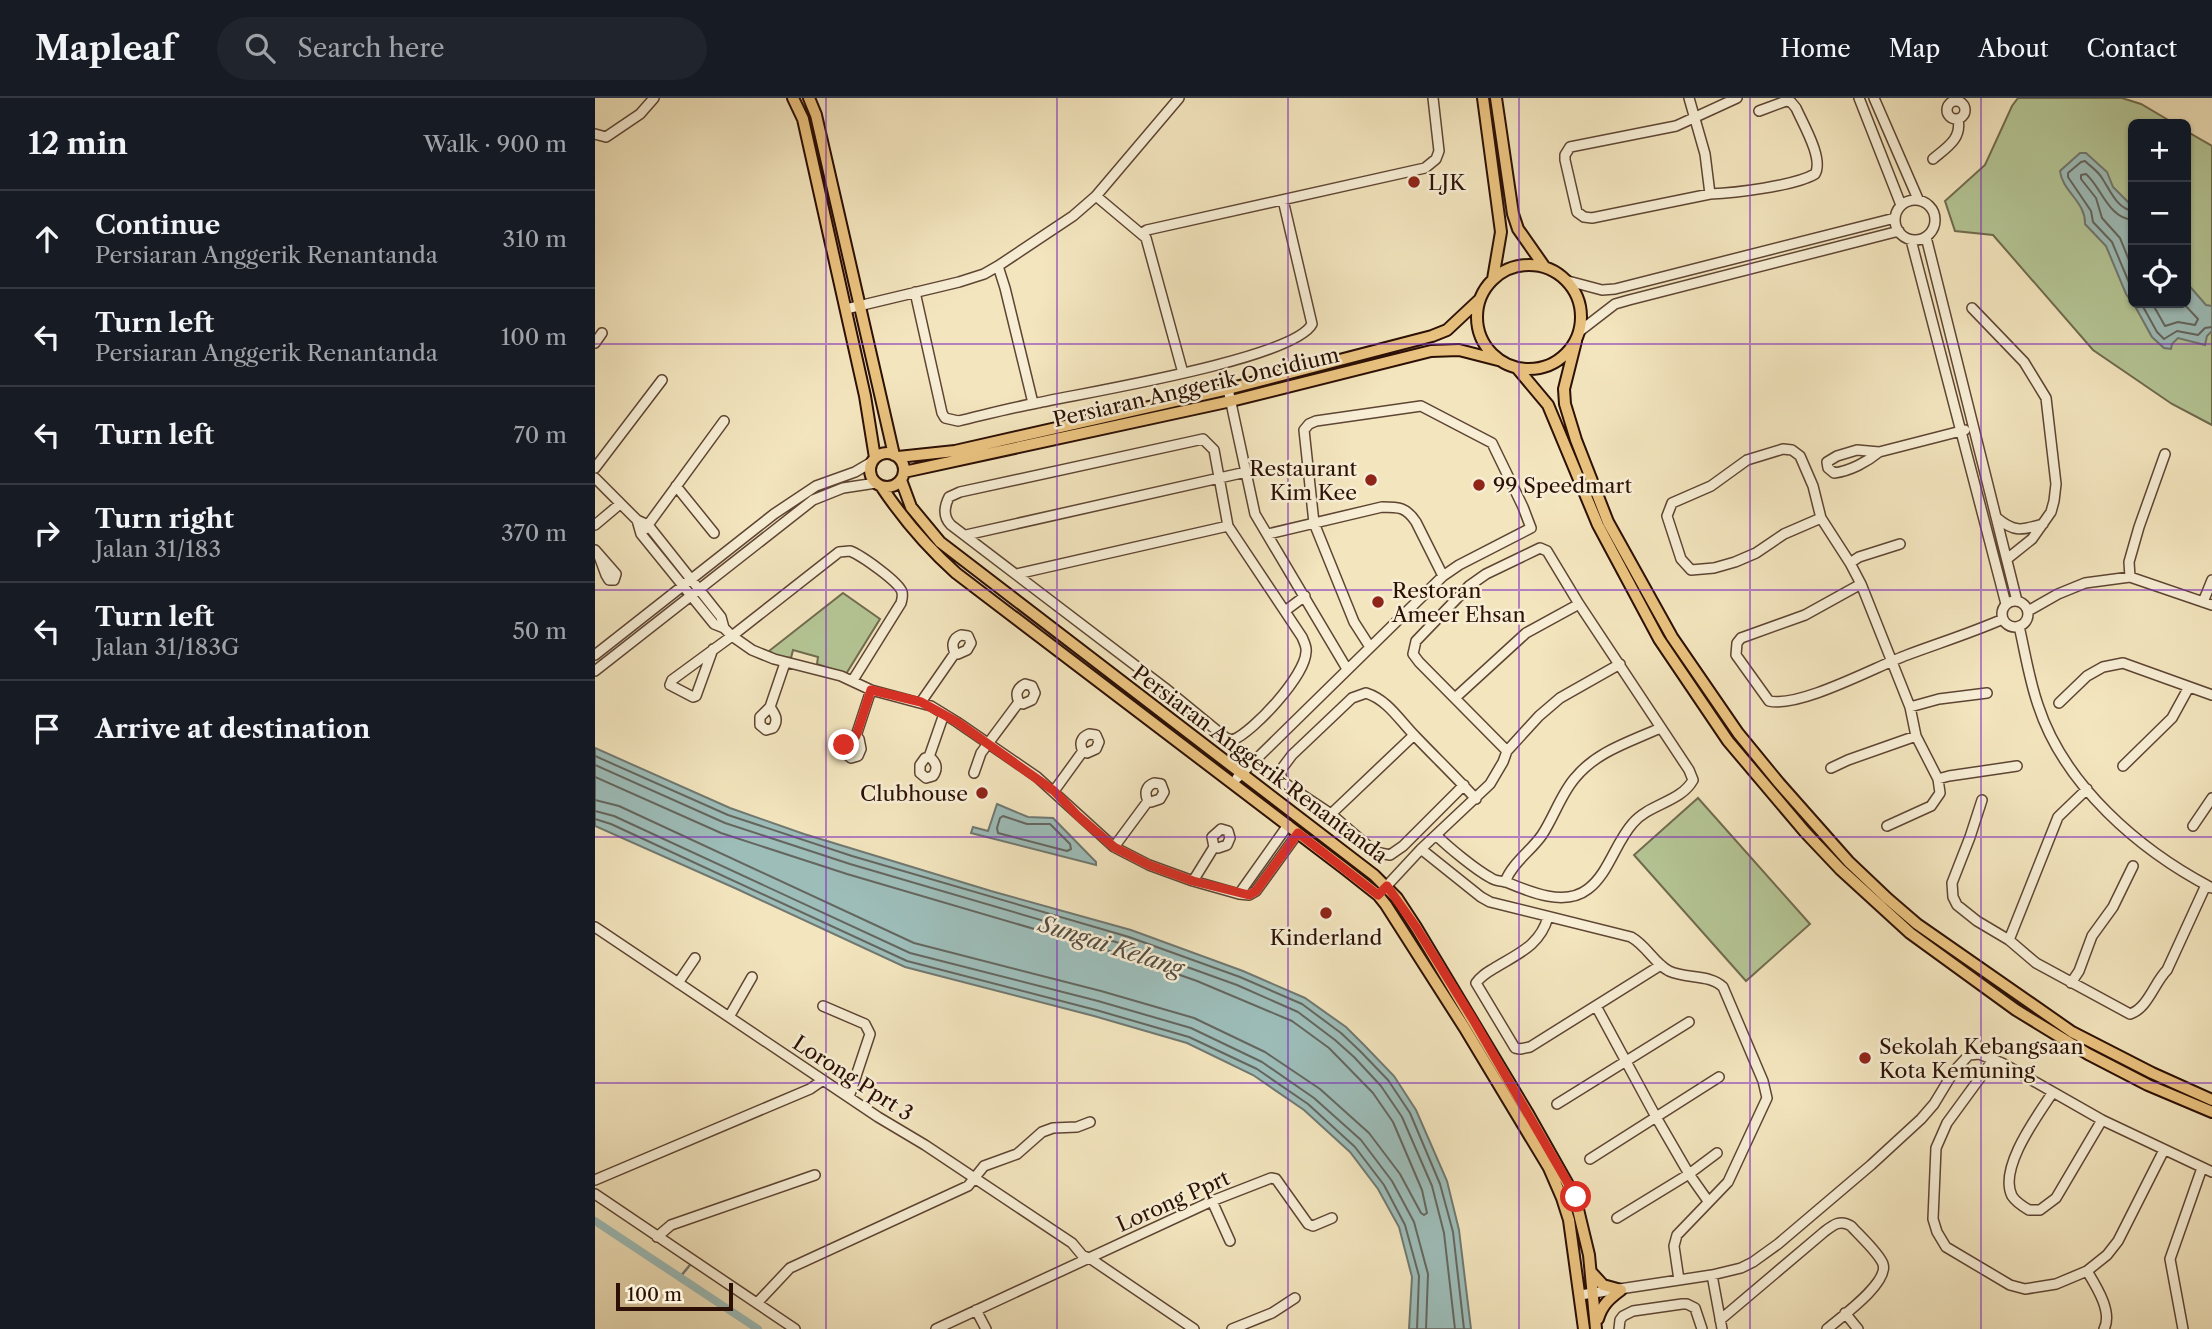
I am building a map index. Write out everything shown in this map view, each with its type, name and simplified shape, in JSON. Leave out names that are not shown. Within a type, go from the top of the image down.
[{"type":"main road","points":[[793,98],[803,119],[865,396],[874,460],[870,473],[879,484],[892,486],[902,476],[903,464],[896,456],[816,115],[809,98]]},
{"type":"main road","points":[[1483,98],[1501,232],[1493,279]]},
{"type":"main road","points":[[1496,98],[1513,214],[1518,229],[1543,266]]},
{"type":"main road","points":[[1578,336],[1555,362],[1537,369],[1517,368],[1498,360],[1488,351],[1481,339],[1476,313],[1479,300],[1493,279],[1504,271],[1530,264],[1557,272],[1576,292],[1582,318],[1578,336],[1564,389],[1565,404],[1608,522],[1679,648],[1738,733],[1779,783],[1848,861],[1917,924],[2072,1032],[2212,1100]]},
{"type":"main road","name":"Persiaran Anggerik Oncidium","points":[[896,456],[955,451],[1228,389],[1432,336],[1447,330],[1479,300]]},
{"type":"main road","name":"Persiaran Anggerik Oncidium","points":[[902,476],[1231,401],[1431,351],[1459,350],[1498,360]]},
{"type":"main road","points":[[1517,368],[1548,405],[1598,525],[1659,639],[1728,741],[1840,869],[1910,933],[2016,1010],[2088,1054],[2148,1085],[2212,1112]]},
{"type":"main road","points":[[874,460],[882,454],[896,456]]},
{"type":"main road","name":"Persiaran Anggerik Renantanda","points":[[902,476],[911,507],[940,542],[1387,886],[1416,927],[1576,1197],[1592,1272],[1596,1329]]},
{"type":"main road","name":"Persiaran Anggerik Renantanda","points":[[879,484],[918,536],[956,573],[1378,895],[1398,921],[1549,1168],[1569,1220],[1584,1329]]},
{"type":"main road","points":[[1592,1272],[1603,1285],[1621,1290]]},
{"type":"main road","points":[[1596,1329],[1602,1307],[1621,1290]]},
{"type":"street","points":[[595,134],[606,137],[640,114],[654,98]]},
{"type":"street","points":[[846,309],[984,274],[998,266],[1073,216],[1096,196],[1179,98]]},
{"type":"street","points":[[1142,233],[1425,168],[1436,159],[1439,151],[1433,98]]},
{"type":"street","points":[[1689,98],[1705,154],[1710,194]]},
{"type":"street","points":[[1737,98],[1676,126],[1573,146],[1565,155],[1576,209],[1580,215],[1589,218],[1710,194],[1803,180],[1815,174],[1819,164],[1816,153],[1791,102],[1786,101],[1759,111]]},
{"type":"street","points":[[1859,98],[1901,205]]},
{"type":"street","points":[[1874,98],[1918,200]]},
{"type":"street","points":[[1933,159],[1955,140],[1959,133],[1958,119],[1965,110],[1962,103],[1953,99]]},
{"type":"street","points":[[1096,196],[1142,233],[1148,243],[1183,373]]},
{"type":"street","points":[[915,292],[944,418],[958,421],[1183,373],[1272,348],[1297,338],[1311,327],[1283,200]]},
{"type":"street","points":[[1912,200],[1924,201],[1934,212],[1935,226],[1926,237],[1912,240],[1899,232],[1895,218],[1901,205],[1912,200]]},
{"type":"street","points":[[1568,281],[1602,289],[1615,289],[1895,218]]},
{"type":"street","points":[[1578,336],[1615,304],[1899,232]]},
{"type":"street","points":[[1926,237],[2017,601]]},
{"type":"street","points":[[1912,240],[2006,604],[2002,611],[2003,619],[2009,626],[2019,626],[2025,622],[2028,611],[2057,594],[2085,583],[2130,576],[2208,603],[2212,580]]},
{"type":"street","points":[[998,266],[1033,403]]},
{"type":"street","points":[[1972,308],[2024,362],[2046,398],[2056,484],[2054,500],[2043,524],[2032,539],[2007,559]]},
{"type":"street","points":[[595,343],[602,333]]},
{"type":"street","points":[[595,468],[662,380]]},
{"type":"street","points":[[1228,389],[1255,514],[1347,669]]},
{"type":"street","points":[[1232,783],[1443,576],[1531,528],[1492,443],[1421,406],[1315,421],[1304,430],[1314,523],[1354,622],[1370,647]]},
{"type":"street","points":[[641,534],[725,421]]},
{"type":"street","points":[[1879,452],[1869,460],[1843,472],[1834,473],[1828,468],[1827,463],[1837,456],[1857,450],[1879,452],[1973,428]]},
{"type":"street","points":[[1203,439],[1214,450],[1219,478],[1228,526],[1285,611],[1307,650],[1297,677],[1285,692],[1243,736],[1233,740],[1226,738],[1165,688],[951,525],[945,515],[949,497],[960,492],[1203,439]]},
{"type":"street","points":[[1821,518],[1784,534],[1756,553],[1725,565],[1699,571],[1691,570],[1681,559],[1667,516],[1672,503],[1711,486],[1747,460],[1783,449],[1792,450],[1800,456],[1813,486],[1821,518],[1861,584],[1910,706],[1916,736],[1938,779],[1940,793],[1931,806],[1887,826]]},
{"type":"street","points":[[2130,576],[2129,562],[2139,527],[2165,454]]},
{"type":"street","points":[[595,654],[774,514],[816,486],[855,472],[874,460]]},
{"type":"street","points":[[966,534],[1246,472]]},
{"type":"street","points":[[595,478],[637,520],[648,525],[687,582],[711,612],[721,617],[724,628],[752,650],[785,663],[852,680],[871,690],[921,702],[944,714],[1054,791],[1114,847],[1149,865],[1193,881],[1249,895],[1256,891],[1298,833]]},
{"type":"street","points":[[595,671],[813,500],[843,488],[879,484]]},
{"type":"street","points":[[676,486],[714,533]]},
{"type":"street","points":[[595,525],[620,504]]},
{"type":"street","points":[[1268,534],[1382,507],[1400,507],[1416,522],[1443,576]]},
{"type":"street","points":[[1996,518],[2008,527],[2020,530],[2043,524]]},
{"type":"street","points":[[637,520],[641,534],[687,582]]},
{"type":"street","points":[[1017,574],[1228,526]]},
{"type":"street","points":[[1850,563],[1859,557],[1900,544]]},
{"type":"street","points":[[1436,835],[1492,879],[1521,889],[1570,898],[1599,878],[1634,821],[1686,789],[1693,780],[1547,551],[1539,548],[1477,579],[1421,635],[1412,648],[1419,662],[1507,751]]},
{"type":"street","points":[[713,649],[696,696],[670,685],[672,680],[839,552],[855,552],[895,583],[902,592],[902,597],[901,603],[852,680]]},
{"type":"street","points":[[1861,584],[1805,615],[1741,638],[1737,643],[1736,655],[1769,701],[1786,702],[1834,686],[2003,619]]},
{"type":"street","points":[[1285,611],[1305,596]]},
{"type":"street","points":[[2006,604],[2017,601],[2028,611]]},
{"type":"street","points":[[1455,698],[1526,634],[1579,604]]},
{"type":"street","points":[[1982,800],[1952,883],[1953,897],[1957,905],[1977,921],[2009,940],[2036,963],[2130,1014],[2139,1010],[2167,970],[2209,886],[2158,855],[2117,821],[2087,789],[2060,752],[2038,705],[2019,626]]},
{"type":"street","points":[[921,702],[955,653]]},
{"type":"street","points":[[770,707],[785,663]]},
{"type":"street","points":[[2059,703],[2087,676],[2113,664],[2123,663],[2212,695]]},
{"type":"street","points":[[1378,895],[1421,849],[1490,784],[1507,751],[1539,716],[1560,698],[1620,664]]},
{"type":"street","points":[[2123,766],[2172,718],[2189,687]]},
{"type":"street","points":[[856,736],[871,690]]},
{"type":"street","points":[[1464,785],[1403,846],[1390,855],[1375,852],[1331,814],[1282,781],[1280,771],[1292,755],[1352,698],[1366,693],[1384,702],[1414,735],[1464,785],[1476,799]]},
{"type":"street","points":[[1910,706],[1987,693]]},
{"type":"street","points":[[974,773],[981,753],[1019,702]]},
{"type":"street","points":[[929,758],[944,714]]},
{"type":"street","points":[[1505,882],[1508,874],[1550,823],[1574,779],[1597,757],[1660,729]]},
{"type":"street","points":[[1331,814],[1414,735]]},
{"type":"street","points":[[1831,768],[1916,736]]},
{"type":"street","points":[[1054,791],[1083,751]]},
{"type":"street","points":[[1938,779],[2017,766]]},
{"type":"street","points":[[2009,940],[2058,817],[2087,789]]},
{"type":"street","points":[[2193,826],[2212,799]]},
{"type":"street","points":[[1114,847],[1148,801]]},
{"type":"street","points":[[1239,894],[1288,825]]},
{"type":"street","points":[[1193,881],[1214,847]]},
{"type":"street","points":[[1421,849],[1481,897],[1508,907],[1631,937],[1645,947],[1661,965],[1681,976],[1720,984],[1725,992],[1767,1098],[1728,1182],[1682,1229],[1675,1240],[1679,1280]]},
{"type":"street","points":[[1271,850],[1280,857]]},
{"type":"street","points":[[2071,983],[2079,971],[2092,936],[2113,907],[2133,866]]},
{"type":"street","points":[[1548,917],[1543,932],[1534,944],[1484,975],[1476,983],[1515,1048],[1530,1047],[1661,965]]},
{"type":"street","name":"Lorong Pprt 3","points":[[595,928],[1072,1242],[1082,1255],[1193,1329]]},
{"type":"street","points":[[678,983],[695,958]]},
{"type":"street","points":[[729,1017],[752,977]]},
{"type":"street","points":[[823,1006],[868,1027],[870,1034],[849,1097]]},
{"type":"street","points":[[1596,1006],[1656,1117],[1689,1174],[1709,1202]]},
{"type":"street","points":[[1557,1104],[1689,1022]]},
{"type":"street","points":[[1580,1295],[1712,1275],[1753,1262],[1871,1165],[1934,1104],[1947,1079],[1969,1055],[1979,1054],[2102,1120],[2207,1170],[2170,1259],[2183,1329]]},
{"type":"street","points":[[1993,1060],[1947,1123],[1935,1148],[1933,1219],[1937,1233],[1947,1247],[2010,1285],[2025,1289],[2056,1284],[2087,1271],[2107,1255],[2118,1241],[2164,1150]]},
{"type":"street","points":[[1590,1159],[1719,1077]]},
{"type":"street","points":[[595,1180],[810,1089],[823,1080]]},
{"type":"street","points":[[2053,1092],[2016,1154],[2009,1174],[2009,1188],[2013,1197],[2029,1210],[2040,1210],[2056,1199],[2102,1120]]},
{"type":"street","points":[[757,1303],[790,1268],[968,1186],[984,1166],[1017,1154],[1046,1130],[1077,1127],[1090,1122]]},
{"type":"street","points":[[1617,1218],[1689,1174],[1717,1153]]},
{"type":"street","points":[[657,1237],[671,1225],[815,1175]]},
{"type":"street","name":"Lorong Pprt","points":[[936,1329],[1212,1201],[1271,1178],[1276,1179],[1308,1224],[1313,1226],[1332,1218]]},
{"type":"street","points":[[595,1194],[795,1329]]},
{"type":"street","points":[[1212,1201],[1230,1241]]},
{"type":"street","points":[[1721,1325],[1834,1224],[1844,1223],[1851,1226],[1882,1261],[1884,1270],[1880,1282],[1828,1329]]},
{"type":"street","points":[[2087,1271],[2107,1314],[2104,1329]]},
{"type":"street","points":[[1712,1275],[1721,1325]]},
{"type":"street","points":[[1232,1329],[1272,1313],[1295,1298]]},
{"type":"street","points":[[1619,1324],[1623,1316],[1633,1311],[1687,1304],[1695,1308],[1702,1329]]},
{"type":"street","points":[[976,1310],[986,1329]]},
{"type":"street","points":[[1845,1313],[1859,1329]]},
{"type":"green space","points":[[2018,98],[2122,98],[2141,104],[2166,119],[2128,119],[2128,308],[2191,308],[2191,134],[2212,146],[2212,425],[2172,404],[2093,350],[1993,235],[1955,231],[1945,201],[1985,165]]},
{"type":"green space","points":[[843,593],[880,619],[846,674],[817,664],[818,657],[793,650],[791,658],[769,651]]},
{"type":"green space","points":[[1698,798],[1810,924],[1746,981],[1634,855]]},
{"type":"water","points":[[2080,153],[2086,153],[2107,172],[2113,187],[2128,202],[2128,297],[2106,246],[2085,224],[2082,209],[2065,185],[2060,171]]},
{"type":"water","points":[[2191,288],[2206,305],[2212,306],[2212,331],[2207,336],[2205,345],[2178,338],[2171,349],[2164,348],[2152,337],[2136,308],[2191,308]]},
{"type":"water","name":"Sungai Kelang","points":[[595,748],[730,808],[804,834],[991,891],[1131,930],[1243,971],[1305,998],[1346,1027],[1365,1046],[1394,1076],[1416,1110],[1447,1181],[1459,1230],[1471,1329],[1409,1329],[1412,1277],[1399,1227],[1378,1189],[1350,1152],[1304,1110],[1253,1075],[1187,1043],[905,967],[595,826]]},
{"type":"water","points":[[997,804],[1028,817],[1053,818],[1096,865],[971,833],[973,827],[988,831]]},
{"type":"waterway","points":[[595,1221],[758,1329]]},
{"type":"waterway","points":[[680,1277],[690,1265]]},
{"type":"place","name":"LJK","points":[[1414,182]]},
{"type":"place","name":"Restaurant Kim Kee","points":[[1371,480]]},
{"type":"place","name":"99 Speedmart","points":[[1479,485]]},
{"type":"place","name":"Restoran Ameer Ehsan","points":[[1378,602]]},
{"type":"place","name":"Clubhouse","points":[[982,793]]},
{"type":"place","name":"Kinderland","points":[[1326,913]]},
{"type":"place","name":"Sekolah Kebangsaan Kota Kemuning","points":[[1865,1058]]},
{"type":"route","points":[[844,745],[856,736],[871,690],[921,702],[957,722],[1037,777],[1114,847],[1149,865],[1193,881],[1249,895],[1256,891],[1298,833],[1378,895],[1387,886],[1416,927],[1474,1021],[1576,1197]]}]
